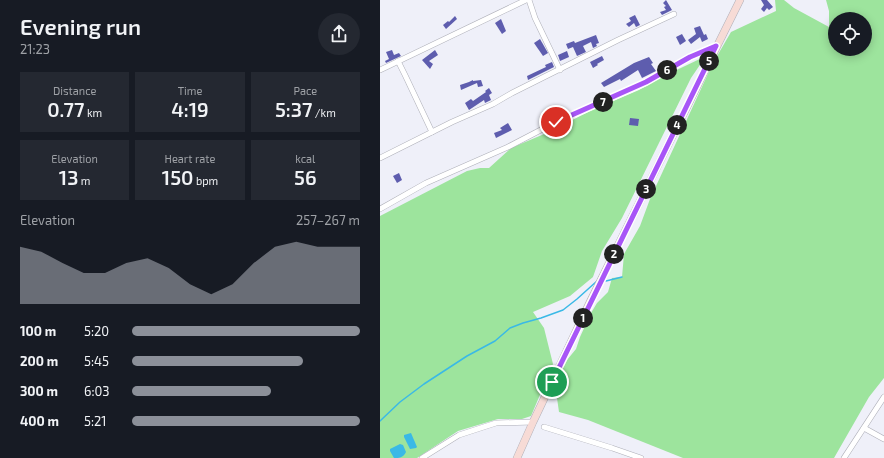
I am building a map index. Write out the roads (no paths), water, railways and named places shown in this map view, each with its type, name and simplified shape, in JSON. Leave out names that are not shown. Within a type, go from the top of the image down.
[{"type":"street","points":[[380,70],[526,0]]},
{"type":"street","points":[[529,0],[535,18],[560,70]]},
{"type":"street","points":[[518,458],[533,422],[601,281],[740,0]]},
{"type":"street","points":[[380,158],[482,109],[618,40],[674,14]]},
{"type":"street","points":[[380,208],[426,183],[508,147],[536,131],[646,82],[690,57],[716,46]]},
{"type":"street","points":[[398,61],[432,132]]},
{"type":"street","points":[[844,458],[884,397]]},
{"type":"street","points":[[422,458],[459,435],[496,423],[533,422]]},
{"type":"street","points":[[544,427],[641,458]]},
{"type":"street","points":[[864,428],[884,439]]},
{"type":"water","points":[[411,433],[417,447],[410,449],[404,435]]},
{"type":"water","points":[[400,444],[403,445],[406,452],[402,457],[394,458],[390,449]]},
{"type":"waterway","points":[[606,281],[622,277]]},
{"type":"waterway","points":[[380,421],[400,402],[424,384],[467,356],[495,341],[510,328],[563,310],[597,281]]}]
